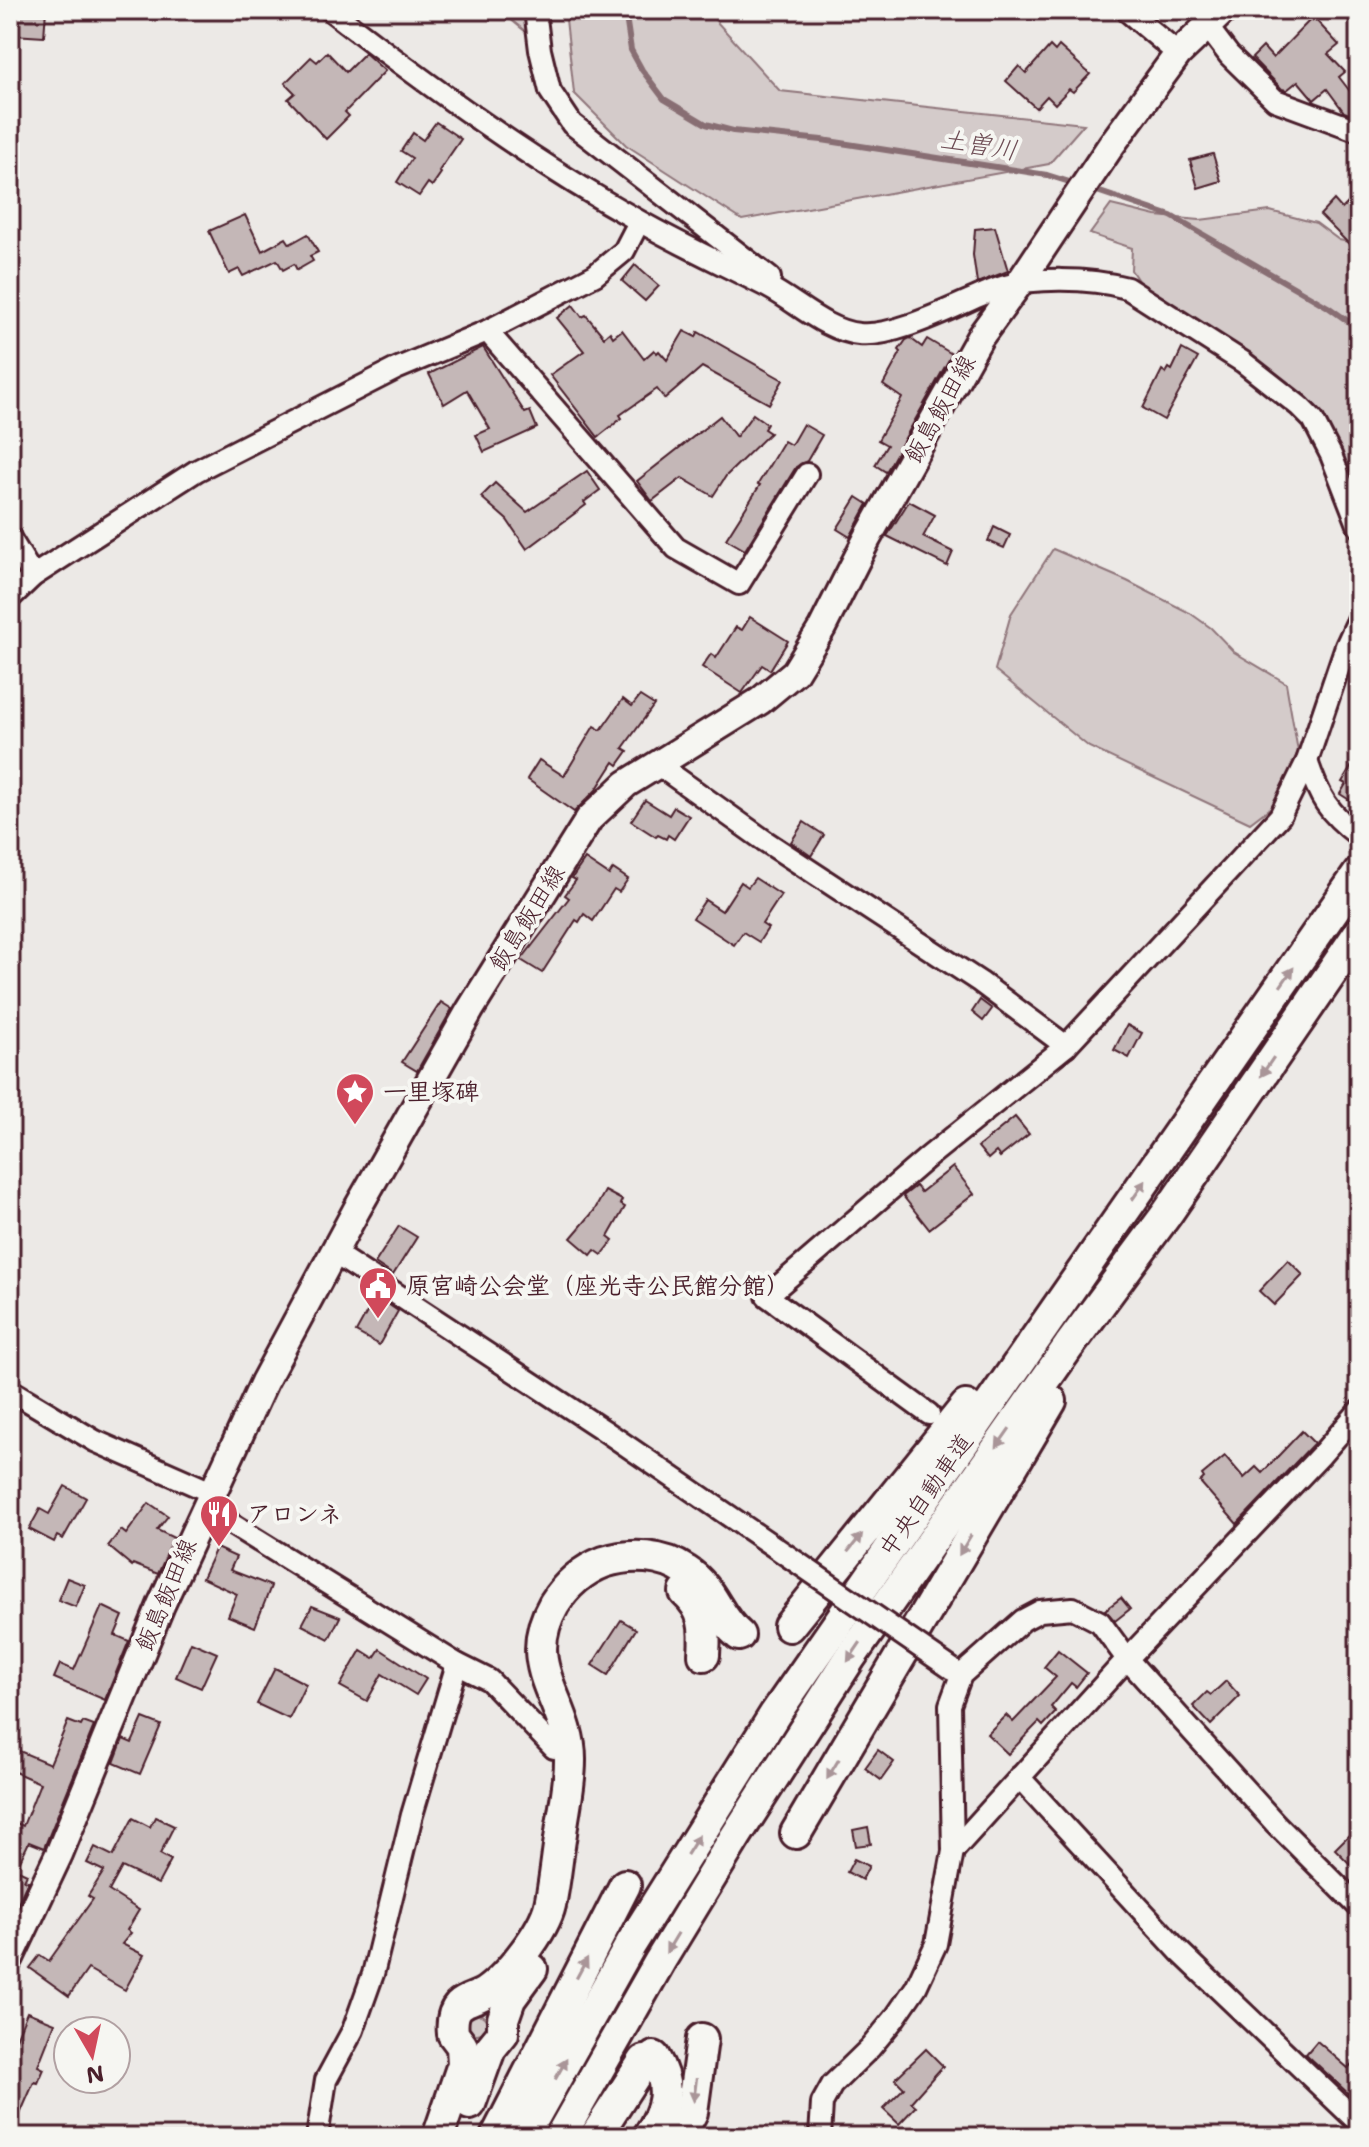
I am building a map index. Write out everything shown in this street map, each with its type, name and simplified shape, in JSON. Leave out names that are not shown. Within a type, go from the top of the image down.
[{"type":"highway","name":"中央自動車道","points":[[523,2137],[631,1944],[775,1714],[1359,873]]},
{"type":"highway","name":"中央自動車道","points":[[560,2137],[660,1961],[850,1658],[1069,1346],[1166,1215],[1359,933]]},
{"type":"highway","points":[[796,1833],[1088,1339],[1166,1215]]},
{"type":"highway","points":[[789,1626],[1116,1223]]},
{"type":"highway","points":[[438,2137],[463,2064],[462,2046],[453,2034],[453,2015],[458,2006],[476,1999],[497,1984],[537,1934],[550,1906],[570,1761],[567,1732],[547,1685],[542,1656],[544,1627],[557,1599],[580,1575],[607,1561],[634,1557],[660,1559],[698,1580],[708,1590],[730,1627],[739,1635]]},
{"type":"highway","points":[[458,2137],[490,2049],[503,2033],[503,2019],[510,1999],[558,1933],[567,1901],[587,1764],[584,1733],[560,1669],[559,1640],[569,1613],[577,1600],[600,1583],[628,1574],[656,1577],[681,1588],[700,1608],[706,1632],[704,1655]]},
{"type":"highway","points":[[496,2137],[625,1885]]},
{"type":"highway","points":[[679,2137],[692,2112],[702,2039]]},
{"type":"highway","points":[[595,2137],[649,2059],[661,2069],[665,2101],[661,2117],[648,2137]]},
{"type":"main road","name":"飯島飯田線","points":[[10,1958],[59,1854],[161,1605],[264,1382],[470,1010],[589,819],[626,784],[760,701],[795,672],[980,337],[1112,144],[1178,54],[1215,18]]},
{"type":"street","points":[[330,10],[402,66],[508,140],[639,222],[772,290],[841,330],[874,335],[1000,288],[1018,285],[1058,281],[1106,282],[1127,288],[1243,362],[1313,420],[1331,455],[1359,527]]},
{"type":"street","points":[[535,10],[550,91],[572,124],[830,324]]},
{"type":"street","points":[[1126,10],[1178,54]]},
{"type":"street","points":[[1215,18],[1229,55],[1275,100],[1359,131]]},
{"type":"street","points":[[10,598],[33,576],[196,471],[396,369],[487,331],[595,275],[624,251],[639,222]]},
{"type":"street","points":[[487,331],[676,548],[739,584],[807,474]]},
{"type":"street","points":[[10,538],[33,576]]},
{"type":"street","points":[[929,1414],[767,1296],[927,1158],[1066,1046],[1280,816],[1307,761],[1346,646],[1359,618]]},
{"type":"street","points":[[1307,761],[1317,791],[1329,811],[1354,832]]},
{"type":"street","points":[[657,764],[765,841],[980,982],[1066,1046]]},
{"type":"street","points":[[334,1253],[605,1431],[956,1672]]},
{"type":"street","points":[[10,1390],[95,1441],[208,1499],[457,1664],[489,1680],[554,1748]]},
{"type":"street","points":[[953,1851],[1359,1411]]},
{"type":"street","points":[[820,2137],[822,2103],[832,2085],[894,2019],[929,1964],[936,1944],[953,1851],[950,1705],[956,1672],[1023,1620],[1040,1611],[1073,1608],[1100,1622],[1127,1659],[1276,1824],[1359,1907]]},
{"type":"street","points":[[317,2137],[326,2080],[353,2030],[373,1974],[412,1815],[457,1664]]},
{"type":"street","points":[[1019,1777],[1179,1951],[1358,2122]]},
{"type":"shaded area","points":[[499,10],[524,10],[526,32]]},
{"type":"shaded area","points":[[565,10],[706,10],[780,91],[1084,124],[1049,164],[742,220],[626,145],[574,93]]},
{"type":"shaded area","points":[[1111,205],[1156,216],[1200,220],[1270,211],[1316,223],[1339,240],[1359,244],[1359,502],[1339,450],[1309,399],[1243,368],[1143,288],[1131,270],[1132,248],[1090,234]]},
{"type":"shaded area","points":[[1053,549],[1190,613],[1211,628],[1234,652],[1286,683],[1299,757],[1271,807],[1250,823],[1089,747],[995,670],[1011,614]]},
{"type":"shaded area","points":[[473,2014],[481,2014],[487,2024],[481,2034],[473,2034],[467,2028],[467,2020]]},
{"type":"building","points":[[15,10],[46,10],[44,37],[13,35]]},
{"type":"building","points":[[1313,17],[1339,45],[1328,54],[1345,72],[1339,77],[1359,103],[1359,113],[1355,116],[1344,112],[1327,89],[1314,100],[1298,81],[1287,90],[1282,89],[1252,58],[1263,47],[1273,58]]},
{"type":"building","points":[[1050,46],[1055,51],[1059,46],[1090,74],[1073,92],[1069,89],[1055,104],[1047,96],[1036,108],[1006,81],[1019,66],[1026,73]]},
{"type":"building","points":[[327,52],[346,72],[365,53],[385,71],[345,112],[349,116],[326,139],[288,99],[295,93],[285,83],[311,57],[317,62]]},
{"type":"building","points":[[436,122],[461,139],[432,186],[428,183],[419,196],[397,182],[412,158],[401,151],[413,133],[423,140]]},
{"type":"building","points":[[1213,154],[1221,181],[1198,188],[1190,160]]},
{"type":"building","points":[[1359,192],[1359,254],[1320,215],[1334,200],[1342,209]]},
{"type":"building","points":[[245,215],[262,251],[286,238],[290,244],[308,234],[318,252],[310,256],[313,261],[297,270],[294,264],[283,270],[277,260],[243,276],[239,269],[229,274],[209,231]]},
{"type":"building","points":[[995,227],[1008,271],[977,283],[973,255],[975,229]]},
{"type":"building","points":[[635,265],[659,286],[645,301],[622,281]]},
{"type":"building","points":[[573,305],[604,337],[610,332],[613,337],[622,330],[644,359],[654,350],[667,360],[684,331],[696,337],[698,332],[783,380],[769,404],[702,367],[665,399],[657,389],[620,415],[622,418],[598,437],[550,375],[584,351],[557,318]]},
{"type":"building","points":[[910,338],[922,347],[927,339],[952,354],[886,472],[875,465],[887,445],[878,440],[902,398],[883,385],[901,352],[899,350]]},
{"type":"building","points":[[483,347],[525,413],[530,411],[537,428],[484,452],[476,435],[490,429],[467,390],[444,404],[429,374]]},
{"type":"building","points":[[1182,349],[1198,358],[1164,420],[1143,408],[1162,370],[1166,373],[1169,368],[1172,370]]},
{"type":"building","points":[[753,414],[767,424],[764,429],[770,433],[726,476],[713,496],[682,478],[652,501],[637,481],[720,416],[736,437]]},
{"type":"building","points":[[803,424],[822,435],[807,461],[796,467],[745,550],[726,539],[784,441],[791,445]]},
{"type":"building","points":[[587,471],[600,490],[584,502],[586,505],[527,549],[507,520],[481,497],[495,483],[527,512]]},
{"type":"building","points":[[857,497],[868,504],[850,537],[837,529]]},
{"type":"building","points":[[909,501],[935,515],[923,537],[953,552],[947,566],[887,536]]},
{"type":"building","points":[[994,527],[1010,535],[1004,548],[988,541]]},
{"type":"building","points":[[750,617],[788,641],[770,670],[762,665],[742,693],[702,667],[711,654],[716,658],[736,627],[742,630]]},
{"type":"building","points":[[640,696],[654,705],[623,748],[628,751],[618,765],[614,762],[596,790],[574,812],[527,779],[539,760],[564,776],[594,726],[601,730],[623,699],[632,706]]},
{"type":"building","points":[[1359,754],[1359,806],[1340,794],[1346,784],[1342,782]]},
{"type":"building","points":[[645,800],[669,815],[674,807],[689,816],[674,839],[668,835],[666,839],[656,837],[631,821]]},
{"type":"building","points":[[804,822],[824,835],[811,856],[791,842]]},
{"type":"building","points":[[585,859],[609,875],[613,869],[628,879],[619,892],[614,889],[593,921],[584,914],[579,922],[576,920],[542,973],[521,960],[569,898],[565,895]]},
{"type":"building","points":[[755,878],[781,895],[762,924],[768,928],[759,942],[743,932],[734,945],[693,918],[705,900],[722,911],[741,882],[748,887]]},
{"type":"building","points":[[980,1000],[992,1009],[983,1021],[972,1012]]},
{"type":"building","points":[[441,1002],[452,1009],[417,1071],[402,1062]]},
{"type":"building","points":[[1127,1025],[1142,1033],[1129,1058],[1114,1050]]},
{"type":"building","points":[[1015,1117],[1029,1134],[1000,1157],[996,1152],[988,1159],[978,1147]]},
{"type":"building","points":[[953,1167],[974,1194],[929,1229],[903,1196],[916,1186],[921,1192]]},
{"type":"building","points":[[605,1191],[622,1200],[620,1204],[625,1207],[608,1237],[613,1241],[602,1255],[595,1250],[591,1255],[571,1238],[594,1211]]},
{"type":"building","points":[[399,1226],[417,1237],[393,1275],[375,1263]]},
{"type":"building","points":[[1288,1260],[1303,1275],[1274,1305],[1259,1291]]},
{"type":"building","name":"原宮崎公会堂（座光寺公民館分館）","points":[[376,1296],[398,1311],[379,1345],[356,1332]]},
{"type":"building","points":[[1302,1431],[1314,1443],[1237,1524],[1200,1482],[1204,1478],[1202,1475],[1225,1456],[1244,1478],[1256,1467],[1262,1473]]},
{"type":"building","points":[[65,1486],[86,1498],[63,1539],[57,1536],[54,1542],[29,1529],[40,1509],[49,1514]]},
{"type":"building","points":[[149,1503],[168,1516],[157,1530],[174,1538],[158,1574],[132,1566],[108,1546],[121,1530],[126,1534]]},
{"type":"building","points":[[216,1548],[236,1557],[230,1570],[271,1586],[255,1627],[228,1616],[237,1594],[202,1578]]},
{"type":"building","points":[[67,1578],[85,1585],[76,1607],[58,1600]]},
{"type":"building","points":[[1121,1598],[1130,1609],[1115,1621],[1105,1610]]},
{"type":"building","points":[[102,1606],[123,1616],[115,1635],[129,1641],[105,1700],[54,1678],[60,1664],[74,1670]]},
{"type":"building","points":[[312,1606],[340,1617],[329,1639],[302,1625]]},
{"type":"building","points":[[621,1620],[636,1629],[608,1675],[592,1665]]},
{"type":"building","points":[[191,1642],[217,1653],[201,1688],[176,1677]]},
{"type":"building","points":[[380,1649],[426,1679],[416,1695],[382,1674],[367,1701],[340,1686],[361,1650],[374,1658]]},
{"type":"building","points":[[1058,1650],[1087,1673],[1076,1687],[1071,1683],[1051,1707],[1056,1712],[1043,1726],[1039,1722],[1008,1754],[987,1734],[1006,1715],[1013,1722],[1056,1677],[1044,1667]]},
{"type":"building","points":[[275,1668],[306,1684],[289,1719],[257,1704]]},
{"type":"building","points":[[1226,1681],[1240,1696],[1211,1725],[1193,1706],[1207,1692],[1211,1695]]},
{"type":"building","points":[[143,1718],[161,1725],[140,1774],[114,1763],[123,1739],[132,1743]]},
{"type":"building","points":[[68,1721],[81,1726],[83,1722],[94,1726],[44,1848],[29,1842],[16,1869],[27,1874],[24,1880],[28,1881],[10,1920],[10,1820],[23,1826],[40,1783],[10,1770],[10,1747],[50,1764]]},
{"type":"building","points":[[878,1750],[894,1762],[881,1780],[865,1768]]},
{"type":"building","points":[[155,1817],[174,1826],[160,1854],[171,1860],[158,1884],[122,1867],[109,1891],[139,1910],[127,1930],[131,1933],[122,1944],[144,1955],[125,1990],[88,1969],[69,1996],[30,1968],[40,1955],[49,1961],[93,1899],[88,1896],[104,1871],[87,1863],[95,1847],[113,1856],[133,1818],[150,1827]]},
{"type":"building","points":[[868,1827],[871,1844],[856,1846],[853,1830]]},
{"type":"building","points":[[1350,1834],[1359,1843],[1359,1857],[1351,1865],[1335,1849]]},
{"type":"building","points":[[854,1859],[869,1866],[862,1880],[847,1872]]},
{"type":"building","points":[[27,2012],[52,2022],[52,2031],[38,2066],[44,2069],[38,2083],[34,2082],[10,2137],[10,2053]]},
{"type":"building","points":[[1317,2041],[1348,2068],[1359,2056],[1359,2089],[1352,2097],[1306,2054]]},
{"type":"building","points":[[926,2049],[943,2066],[911,2102],[916,2106],[899,2124],[883,2109],[904,2088],[895,2079]]},
{"type":"waterway","name":"土曽川","points":[[625,10],[631,50],[642,70],[664,99],[706,124],[733,131],[822,140],[1047,175],[1076,184]]},
{"type":"waterway","name":"土曽川","points":[[1091,189],[1171,216],[1328,307],[1359,329]]},
{"type":"place","name":"一里塚碑","points":[[355,1126]]},
{"type":"place","name":"原宮崎公会堂（座光寺公民館分館）","points":[[378,1320]]},
{"type":"place","name":"アロンネ","points":[[219,1548]]}]
